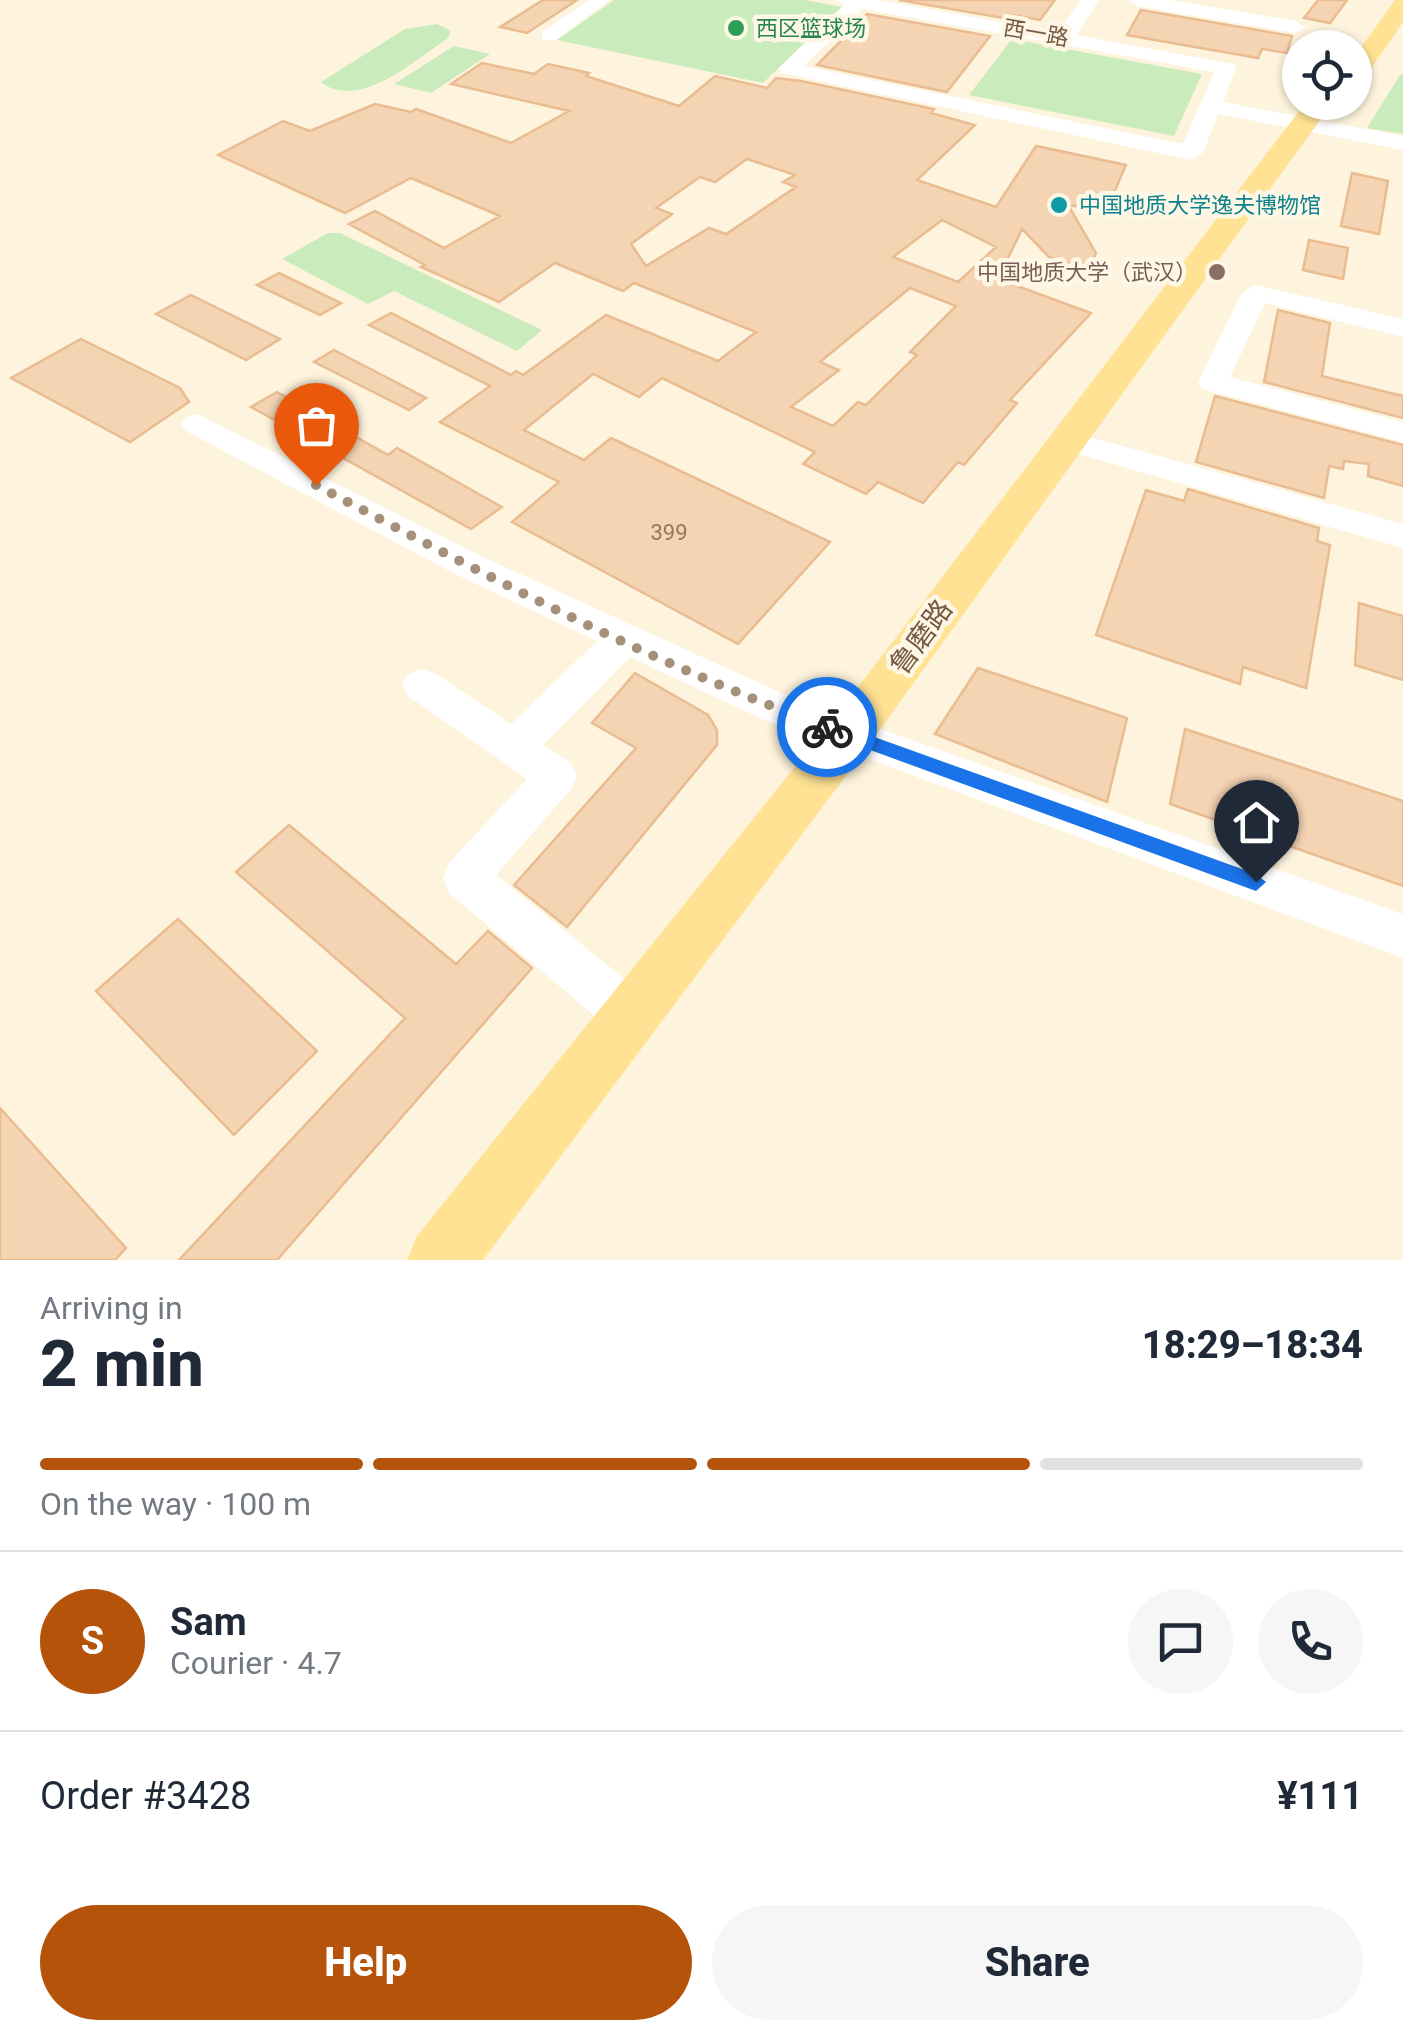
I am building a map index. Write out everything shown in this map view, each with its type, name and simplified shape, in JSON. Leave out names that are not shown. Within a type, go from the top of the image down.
[{"type":"main road","points":[[1372,30],[1394,0]]},
{"type":"main road","points":[[1372,49],[1403,4]]},
{"type":"main road","name":"鲁磨路","points":[[480,1260],[859,738],[1146,332],[1314,120]]},
{"type":"main road","name":"鲁磨路","points":[[442,1260],[631,1015],[859,738],[1090,447],[1315,120]]},
{"type":"street","points":[[549,36],[602,0]]},
{"type":"street","points":[[1064,38],[1090,0]]},
{"type":"street","points":[[1137,0],[1295,27]]},
{"type":"street","points":[[855,1],[789,69],[1191,153],[1211,106],[1282,111]]},
{"type":"street","name":"西一路","points":[[855,1],[1226,68],[1211,106]]},
{"type":"street","points":[[1336,120],[1403,144]]},
{"type":"street","points":[[1403,328],[1256,293],[1213,382],[1403,432]]},
{"type":"street","points":[[197,424],[472,567],[776,708],[1403,936]]},
{"type":"street","points":[[1090,447],[1403,536]]},
{"type":"street","points":[[514,746],[624,639]]},
{"type":"street","points":[[422,685],[556,776],[465,878],[631,1015]]},
{"type":"green space","points":[[614,0],[805,0],[842,7],[763,83],[557,40]]},
{"type":"green space","points":[[437,24],[451,31],[447,39],[387,79],[352,91],[336,90],[321,82],[405,29]]},
{"type":"green space","points":[[1012,39],[1202,74],[1174,136],[969,95]]},
{"type":"green space","points":[[454,46],[490,54],[431,93],[394,84]]},
{"type":"green space","points":[[1403,75],[1403,134],[1367,128]]},
{"type":"green space","points":[[328,233],[340,233],[542,330],[517,351],[394,291],[368,304],[282,259]]},
{"type":"building","points":[[543,0],[577,0],[527,33],[500,27]]},
{"type":"building","points":[[899,0],[1055,0],[1040,20],[1007,14],[1003,18]]},
{"type":"building","points":[[1318,0],[1347,0],[1330,23],[1304,18]]},
{"type":"building","points":[[1141,10],[1282,34],[1282,52],[1262,49],[1258,58],[1127,35]]},
{"type":"building","points":[[867,14],[990,36],[947,92],[817,65]]},
{"type":"building","points":[[482,63],[534,74],[548,64],[589,73],[586,76],[679,106],[715,76],[767,88],[776,78],[801,81],[934,109],[931,113],[975,125],[917,180],[996,207],[1036,146],[1126,165],[1106,211],[1068,205],[1096,253],[1092,264],[1070,264],[1049,257],[1022,229],[998,279],[1091,313],[1010,400],[1017,403],[964,465],[958,462],[923,503],[878,482],[866,494],[803,464],[815,452],[662,378],[639,397],[593,374],[524,430],[584,460],[611,438],[830,542],[738,644],[512,522],[559,482],[440,422],[490,386],[369,325],[391,313],[511,375],[516,371],[523,375],[606,315],[718,361],[756,332],[634,283],[623,291],[555,263],[499,302],[421,267],[425,265],[349,224],[375,211],[444,248],[500,216],[411,178],[345,213],[218,155],[283,121],[310,131],[375,104],[411,112],[416,109],[511,143],[569,111],[451,84]],"holes":[[[747,159],[795,175],[783,182],[796,187],[726,234],[709,228],[646,266],[631,244],[672,214],[656,208],[700,177],[715,182]],[[942,220],[996,247],[958,282],[893,257]],[[910,288],[956,306],[910,352],[917,355],[866,405],[858,402],[833,426],[791,407],[839,370],[820,362]]]},
{"type":"building","points":[[1352,173],[1388,181],[1379,234],[1341,226]]},
{"type":"building","points":[[1309,240],[1348,248],[1343,279],[1303,270]]},
{"type":"building","points":[[279,273],[341,303],[320,315],[257,285]]},
{"type":"building","points":[[191,295],[280,339],[246,360],[156,314]]},
{"type":"building","points":[[1278,310],[1330,323],[1322,376],[1403,396],[1403,418],[1264,382]]},
{"type":"building","points":[[81,339],[180,388],[189,402],[130,442],[11,378]]},
{"type":"building","points":[[334,350],[426,398],[409,410],[314,362]]},
{"type":"building","points":[[277,392],[388,455],[397,448],[502,507],[471,529],[251,407]]},
{"type":"building","points":[[1215,396],[1403,445],[1403,486],[1368,476],[1369,464],[1344,461],[1343,469],[1329,466],[1324,498],[1196,462]]},
{"type":"building","points":[[1188,489],[1319,528],[1317,541],[1330,545],[1306,688],[1243,667],[1240,684],[1096,635],[1146,490],[1184,501]]},
{"type":"building","points":[[1359,603],[1403,616],[1403,680],[1355,665]]},
{"type":"building","points":[[978,668],[1127,718],[1107,802],[935,734]]},
{"type":"building","points":[[635,673],[708,715],[717,730],[717,745],[567,927],[514,885],[636,748],[592,723]]},
{"type":"building","points":[[1185,729],[1403,801],[1403,886],[1170,804]]},
{"type":"building","points":[[289,825],[456,964],[488,931],[532,968],[277,1260],[179,1260],[405,1018],[236,872]]},
{"type":"building","points":[[178,919],[317,1051],[234,1135],[96,991]]},
{"type":"building","points":[[0,1108],[126,1248],[115,1260],[0,1260]]},
{"type":"way so far","points":[[316,485],[472,567],[655,654],[827,727]]},
{"type":"place","name":"西区篮球场","points":[[736,28]]},
{"type":"place","name":"中国地质大学逸夫博物馆","points":[[1059,205]]},
{"type":"place","name":"中国地质大学（武汉）","points":[[1217,272]]},
{"type":"route","points":[[827,727],[1256,882]]}]
